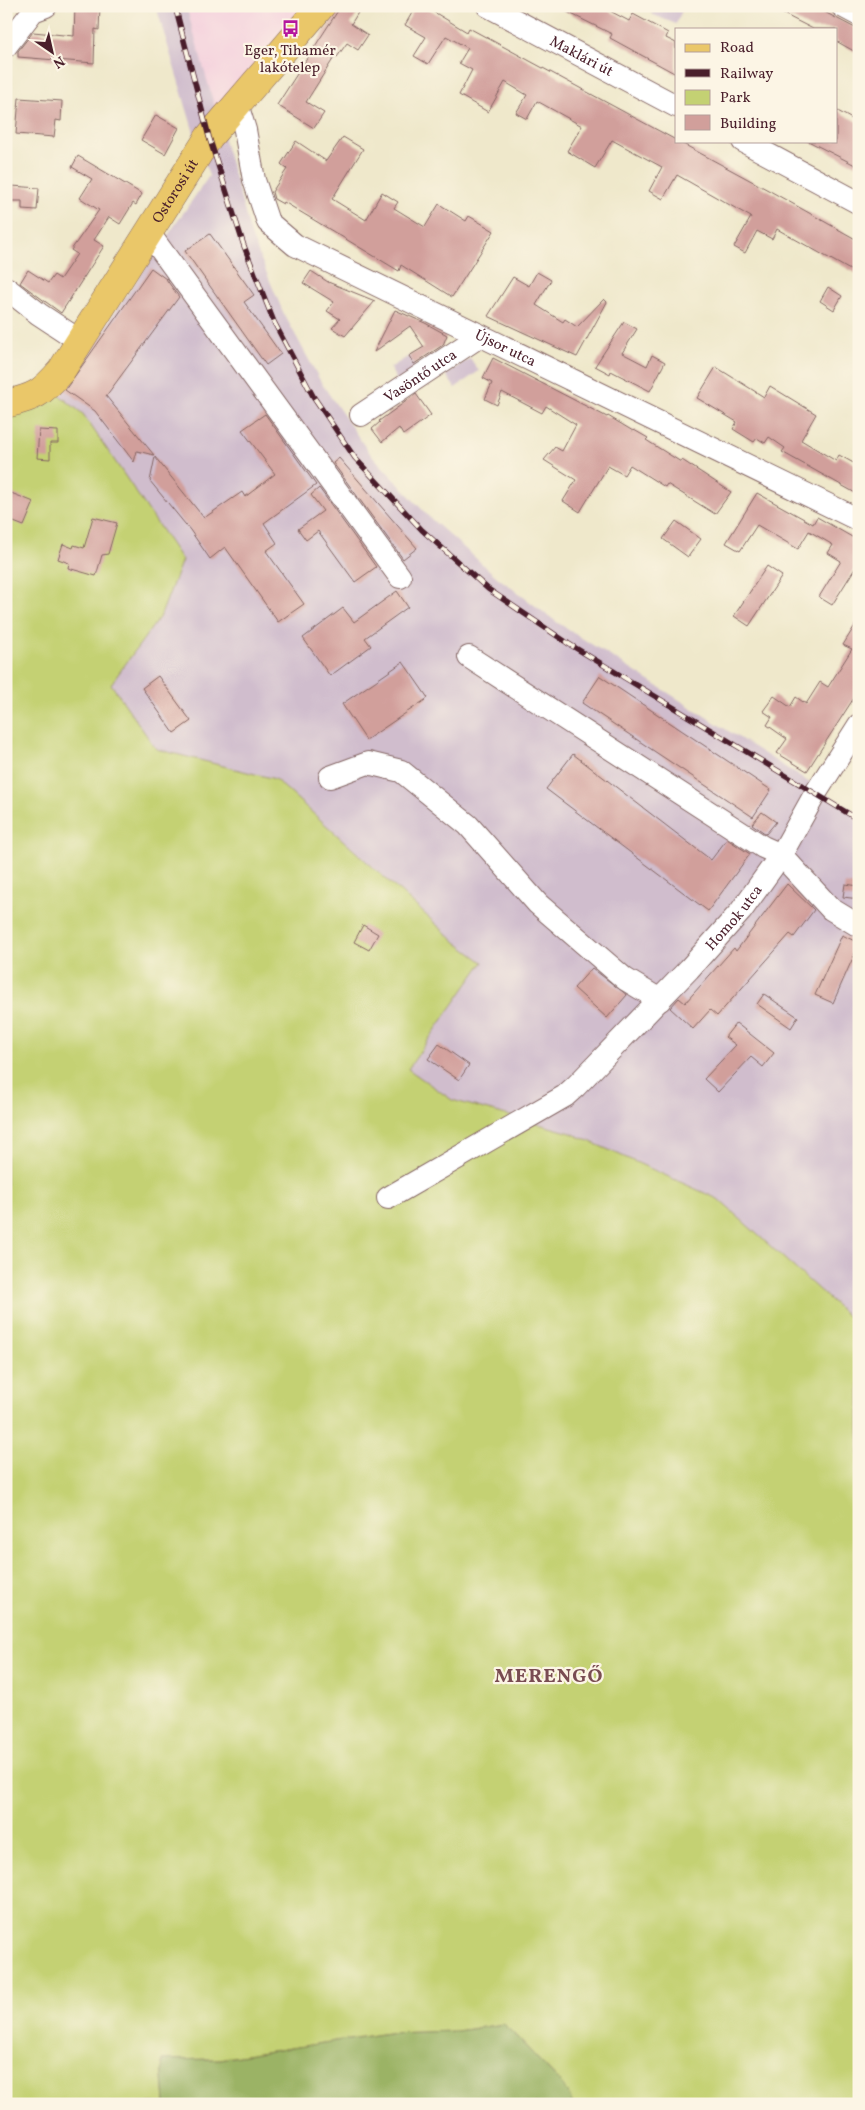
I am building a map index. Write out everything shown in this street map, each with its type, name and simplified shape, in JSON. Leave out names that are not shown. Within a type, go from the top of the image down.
[{"type":"main road","name":"Ostorosi út","points":[[6,404],[31,398],[45,389],[61,371],[209,137],[322,6]]},
{"type":"street","points":[[6,46],[33,11],[46,6]]},
{"type":"street","name":"Maklári út","points":[[488,6],[675,105]]},
{"type":"street","points":[[842,6],[859,15]]},
{"type":"street","name":"Újsor utca","points":[[237,104],[245,130],[254,180],[268,222],[295,245],[859,520]]},
{"type":"street","points":[[745,142],[859,203]]},
{"type":"street","points":[[148,232],[400,577]]},
{"type":"street","points":[[6,288],[39,314],[80,341]]},
{"type":"street","name":"Vasöntő utca","points":[[361,415],[480,336]]},
{"type":"street","points":[[469,657],[763,847],[781,855],[831,909],[859,926]]},
{"type":"street","name":"Homok utca","points":[[388,1198],[565,1096],[576,1086],[660,1000],[741,911],[781,855],[815,794],[859,724]]},
{"type":"street","points":[[330,777],[368,764],[401,771],[468,825],[538,904],[626,979],[660,1000]]},
{"type":"shaded area","points":[[156,6],[186,6],[252,238],[283,312],[322,384],[368,451],[430,518],[497,577],[558,623],[859,814],[859,1326],[718,1199],[571,1133],[452,1100],[408,1069],[483,962],[457,943],[275,779],[156,750],[111,684],[161,615],[58,394],[209,176],[196,140]]},
{"type":"shaded area","points":[[186,6],[303,6],[215,113]]},
{"type":"shaded area","points":[[655,6],[684,6],[676,24],[651,14]]},
{"type":"shaded area","points":[[409,356],[416,368],[397,381],[390,368]]},
{"type":"shaded area","points":[[470,358],[479,371],[455,388],[446,375]]},
{"type":"green space","points":[[58,394],[83,414],[182,560],[161,615],[111,684],[156,749],[275,779],[457,943],[483,962],[408,1069],[452,1100],[571,1133],[718,1199],[859,1326],[859,2104],[573,2104],[563,2085],[504,2024],[457,2031],[388,2033],[220,2059],[162,2060],[165,2104],[6,2104],[6,395]]},
{"type":"green space","points":[[504,2024],[563,2085],[573,2104],[165,2104],[162,2060],[220,2059],[388,2033],[457,2031]]},
{"type":"building","points":[[75,6],[100,6],[99,30],[95,29],[94,63],[18,57],[18,51],[33,32],[74,36]]},
{"type":"building","points":[[341,6],[362,6],[351,24],[368,35],[358,50],[347,43],[337,57],[335,56],[306,102],[324,113],[314,128],[277,105]]},
{"type":"building","points":[[416,6],[424,6],[467,32],[469,28],[675,140],[675,142],[680,142],[770,191],[859,241],[859,275],[777,229],[772,239],[757,231],[745,253],[734,247],[751,217],[677,175],[663,199],[649,191],[662,167],[612,140],[595,168],[567,151],[582,126],[537,101],[527,119],[516,113],[527,95],[505,82],[488,112],[459,95],[472,70],[459,63],[468,48],[446,36],[428,64],[414,56],[426,37],[405,25]]},
{"type":"building","points":[[555,6],[610,6],[608,10],[629,21],[633,14],[668,33],[666,38],[675,42],[675,73],[610,38],[612,34]]},
{"type":"building","points":[[768,6],[813,6],[859,30],[859,54],[838,42],[838,28],[811,28]]},
{"type":"building","points":[[19,98],[62,101],[61,121],[56,120],[54,137],[16,134]]},
{"type":"building","points":[[838,111],[859,123],[859,167],[810,142],[838,142]]},
{"type":"building","points":[[156,115],[179,128],[165,154],[141,140]]},
{"type":"building","points":[[343,137],[363,149],[332,199],[366,220],[382,192],[398,202],[394,208],[425,227],[439,204],[466,221],[469,216],[494,231],[452,297],[401,265],[399,271],[284,202],[283,204],[274,199],[272,192],[287,169],[281,164],[296,141],[326,161]]},
{"type":"building","points":[[78,156],[142,194],[136,205],[133,203],[120,224],[109,217],[94,240],[104,246],[61,313],[20,283],[28,270],[48,283],[54,275],[60,279],[77,254],[71,250],[99,210],[80,198],[92,179],[72,167]]},
{"type":"building","points":[[12,186],[39,188],[37,210],[22,209],[22,201],[11,201]]},
{"type":"building","points":[[210,234],[254,295],[244,302],[281,354],[266,365],[185,251]]},
{"type":"building","points":[[151,268],[166,279],[179,297],[106,396],[154,455],[137,451],[134,462],[95,411],[65,390]]},
{"type":"building","points":[[311,271],[328,282],[375,301],[345,336],[332,328],[340,319],[327,311],[334,302],[303,283]]},
{"type":"building","points":[[537,272],[551,280],[536,305],[563,322],[565,319],[577,327],[604,299],[607,302],[577,357],[488,316],[513,277],[529,286]]},
{"type":"building","points":[[828,287],[842,296],[834,310],[820,301]]},
{"type":"building","points":[[395,310],[447,335],[443,345],[414,364],[409,356],[424,347],[410,326],[374,352]]},
{"type":"building","points":[[624,322],[637,329],[622,353],[647,366],[652,355],[665,362],[650,391],[611,371],[610,374],[595,366]]},
{"type":"building","points":[[493,358],[634,430],[648,438],[646,440],[681,462],[682,460],[731,492],[715,514],[667,484],[665,487],[630,465],[624,475],[608,466],[580,512],[563,501],[576,480],[544,460],[555,447],[562,451],[576,425],[546,406],[542,413],[502,392],[497,405],[485,399],[492,383],[483,378]]},
{"type":"building","points":[[716,367],[764,397],[770,386],[816,414],[801,440],[836,461],[839,455],[859,466],[859,495],[782,452],[785,448],[769,437],[765,443],[757,438],[754,442],[733,429],[737,422],[697,398]]},
{"type":"building","points":[[416,394],[431,415],[403,435],[399,428],[382,442],[372,429],[379,421]]},
{"type":"building","points":[[265,414],[316,485],[264,523],[277,543],[266,551],[304,604],[278,622],[225,547],[210,559],[190,530],[150,481],[155,457],[204,518],[242,492],[245,497],[275,474],[242,430]]},
{"type":"building","points":[[39,430],[58,431],[58,443],[50,443],[50,459],[37,458]]},
{"type":"building","points":[[339,458],[417,548],[403,559],[333,463]]},
{"type":"building","points":[[319,488],[376,567],[355,582],[318,531],[306,540],[298,529],[323,511],[311,495]]},
{"type":"building","points":[[6,491],[34,502],[24,526],[6,519]]},
{"type":"building","points":[[757,493],[813,524],[817,517],[859,541],[859,562],[832,605],[819,597],[841,561],[828,553],[833,545],[809,531],[798,549],[757,525],[740,551],[726,543]]},
{"type":"building","points":[[93,517],[117,523],[108,554],[102,555],[96,576],[68,568],[69,563],[58,559],[63,544],[73,548],[74,545],[84,548]]},
{"type":"building","points":[[676,521],[701,539],[688,557],[663,539]]},
{"type":"building","points":[[767,566],[782,576],[749,626],[734,616]]},
{"type":"building","points":[[397,591],[408,607],[365,638],[371,646],[330,676],[303,638],[343,608],[354,622]]},
{"type":"building","points":[[859,619],[859,690],[807,771],[777,753],[787,739],[767,725],[772,717],[763,711],[774,696],[790,707],[796,697],[806,704],[820,682],[828,687],[852,649],[843,645]]},
{"type":"building","points":[[403,662],[428,698],[366,740],[342,704]]},
{"type":"building","points":[[158,676],[191,721],[174,733],[142,688]]},
{"type":"building","points":[[600,676],[771,790],[753,817],[582,703]]},
{"type":"building","points":[[573,754],[711,860],[727,839],[750,854],[708,911],[546,789]]},
{"type":"building","points":[[762,812],[776,822],[766,834],[752,824]]},
{"type":"building","points":[[787,884],[814,910],[794,937],[790,934],[717,1016],[710,1010],[693,1029],[670,1008],[679,998],[685,1003],[734,948],[736,951]]},
{"type":"building","points":[[845,884],[859,886],[859,899],[843,897]]},
{"type":"building","points":[[363,925],[378,934],[369,950],[354,942]]},
{"type":"building","points":[[842,935],[859,944],[833,1003],[815,995]]},
{"type":"building","points":[[592,968],[627,995],[607,1018],[574,988]]},
{"type":"building","points":[[764,994],[798,1017],[791,1028],[757,1004]]},
{"type":"building","points":[[736,1023],[774,1053],[763,1067],[751,1057],[718,1092],[704,1079],[736,1045],[725,1037]]},
{"type":"building","points":[[439,1044],[469,1065],[459,1080],[428,1059]]},
{"type":"railway","points":[[175,6],[209,137],[244,246],[274,322],[313,396],[355,458],[422,530],[488,589],[569,644],[859,820]]},
{"type":"place","name":"Eger, Tihamér lakótelep","points":[[290,29]]},
{"type":"district","name":"MERENGŐ","points":[[549,1675]]}]
